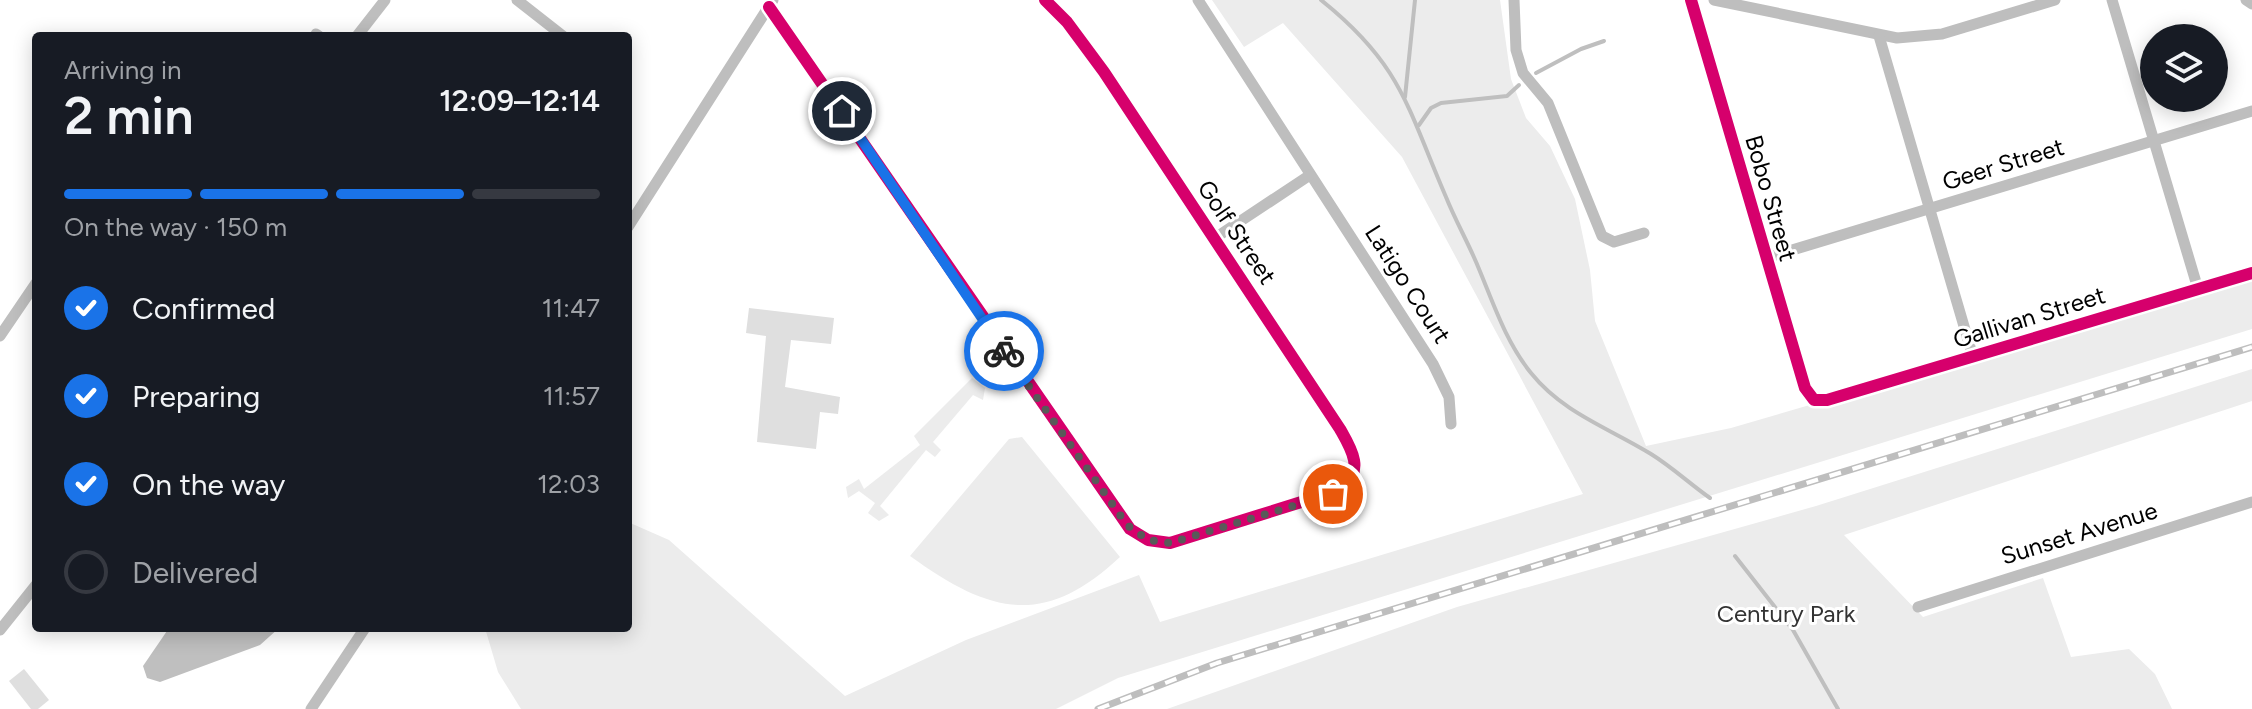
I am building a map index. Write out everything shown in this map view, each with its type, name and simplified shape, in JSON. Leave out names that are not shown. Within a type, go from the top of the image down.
[{"type":"street","points":[[360,32],[385,0]]},
{"type":"street","points":[[517,0],[558,32]]},
{"type":"street","name":"Golf Street","points":[[771,3],[1130,529],[1148,540],[1170,543],[1333,494],[1352,479],[1355,468],[1353,451],[1306,374],[1082,41],[1045,0]]},
{"type":"street","name":"Latigo Court","points":[[1198,0],[1433,364],[1449,397],[1451,424]]},
{"type":"street","points":[[1514,0],[1516,50],[1523,73],[1548,103],[1602,236],[1614,242],[1644,233]]},
{"type":"street","name":"Bobo Street","points":[[1691,0],[1805,388],[1810,397],[1820,403]]},
{"type":"street","points":[[1714,0],[1879,36],[1913,38],[1942,34],[2055,0]]},
{"type":"street","points":[[2112,0],[2198,289]]},
{"type":"street","points":[[2246,0],[2252,4]]},
{"type":"street","points":[[632,221],[771,3]]},
{"type":"street","points":[[1879,36],[1973,357]]},
{"type":"street","name":"Geer Street","points":[[1766,258],[2252,111]]},
{"type":"street","points":[[1215,238],[1310,175]]},
{"type":"street","name":"Gallivan Street","points":[[1820,403],[2252,273]]},
{"type":"street","points":[[0,336],[32,289]]},
{"type":"street","name":"Sunset Avenue","points":[[1918,607],[2252,502]]},
{"type":"street","points":[[0,630],[32,590]]},
{"type":"street","points":[[311,709],[362,632]]},
{"type":"green space","points":[[1212,0],[1500,0],[1511,79],[1526,118],[1550,146],[1575,199],[1590,270],[1595,321],[1646,446],[1731,428],[2252,276],[2252,329],[1118,678],[1056,709],[521,709],[498,672],[486,632],[632,632],[632,524],[669,540],[845,696],[966,640],[1139,575],[1160,622],[1583,494],[1402,157],[1283,23],[1244,47]]},
{"type":"green space","name":"Century Park","points":[[2252,369],[2252,401],[1844,535],[1923,617],[2043,578],[2071,657],[2129,649],[2155,674],[2172,709],[1167,709],[1457,607],[1816,506]]},
{"type":"green space","points":[[972,378],[985,388],[983,400],[973,395],[933,442],[941,450],[935,457],[926,450],[880,506],[889,515],[879,521],[868,513],[875,503],[859,491],[848,498],[846,487],[859,479],[864,489],[920,445],[914,436]]},
{"type":"green space","points":[[1022,437],[1120,557],[1092,580],[1066,595],[1041,603],[1016,605],[965,590],[910,556],[1009,439]]},
{"type":"shaded area","points":[[166,632],[275,632],[260,645],[160,682],[147,678],[143,666]]},
{"type":"building","points":[[749,308],[834,318],[831,344],[791,340],[785,387],[840,397],[838,414],[820,412],[816,449],[757,442],[766,336],[746,333]]},
{"type":"building","points":[[24,669],[49,700],[38,709],[31,709],[9,681]]},
{"type":"waterway","points":[[1321,0],[1369,46],[1399,89],[1501,323],[1531,373],[1557,399],[1651,454],[1710,498]]},
{"type":"waterway","points":[[1405,97],[1415,0]]},
{"type":"waterway","points":[[1536,73],[1581,49],[1604,41]]},
{"type":"waterway","points":[[1419,125],[1431,108],[1441,103],[1507,96],[1519,85]]},
{"type":"waterway","points":[[1735,556],[1793,630],[1838,709]]},
{"type":"railway","points":[[1098,709],[1217,663],[2252,347]]},
{"type":"cycle path","points":[[769,7],[1130,529],[1148,540],[1170,543],[1343,489],[1353,474],[1354,459],[1340,429],[1104,72],[1067,22],[1045,0]]},
{"type":"cycle path","points":[[1691,0],[1805,388],[1814,400],[1827,400],[2252,273]]},
{"type":"way so far","points":[[1004,351],[1130,529],[1148,540],[1170,543],[1333,494]]},
{"type":"route","points":[[842,111],[1004,351]]}]
